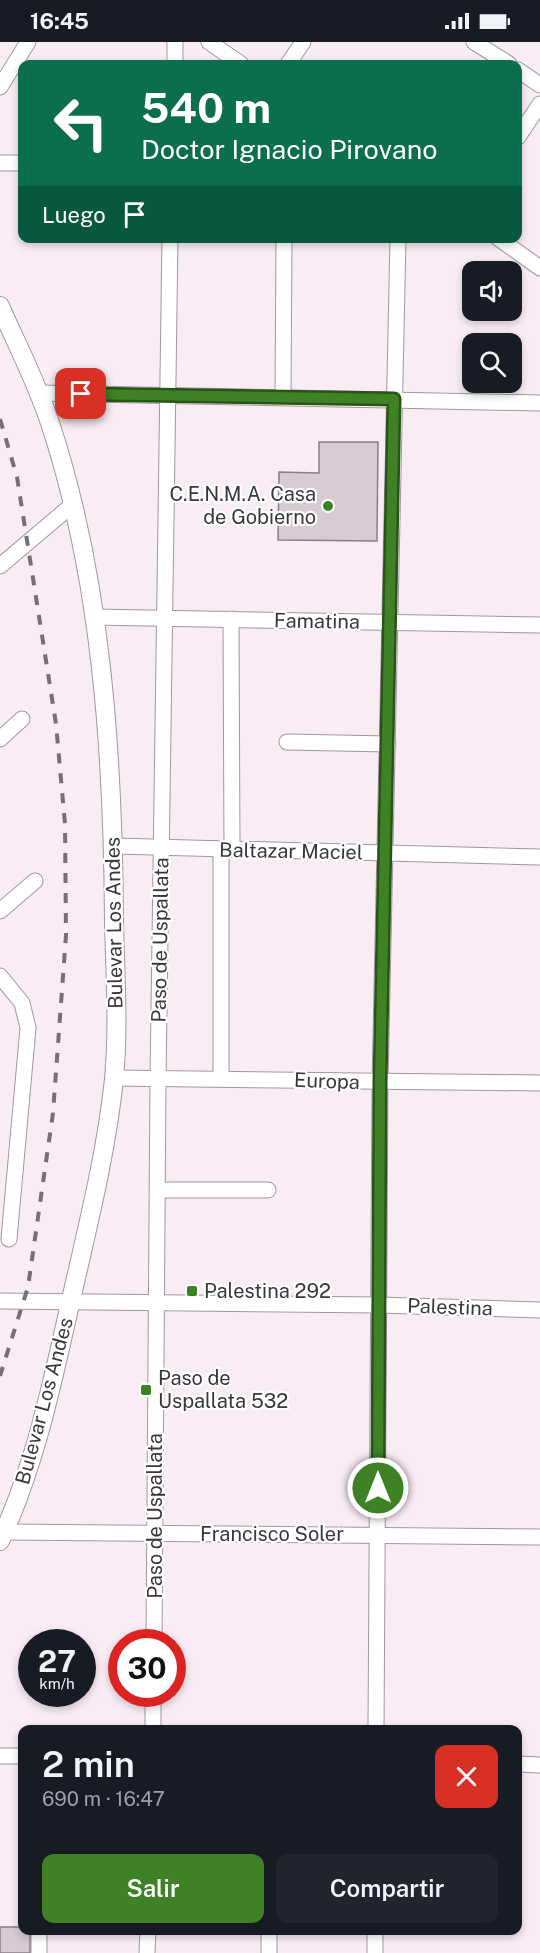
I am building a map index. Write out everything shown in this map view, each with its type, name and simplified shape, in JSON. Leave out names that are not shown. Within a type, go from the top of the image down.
[{"type":"main road","name":"Bulevar Los Andes","points":[[0,306],[50,423],[72,505],[93,617],[106,715],[114,846],[114,1078],[96,1186],[47,1405],[2,1537]]},
{"type":"street","points":[[0,87],[28,42]]},
{"type":"street","points":[[174,60],[175,42]]},
{"type":"street","points":[[208,42],[235,60]]},
{"type":"street","points":[[291,60],[303,42]]},
{"type":"street","points":[[474,42],[503,60]]},
{"type":"street","points":[[522,73],[540,85]]},
{"type":"street","points":[[522,131],[540,104]]},
{"type":"street","points":[[0,163],[18,163]]},
{"type":"street","name":"Paso de Uspallata","points":[[154,1629],[155,1303],[170,243]]},
{"type":"street","points":[[283,397],[284,243]]},
{"type":"street","points":[[375,1725],[380,1083],[388,744],[388,622],[398,243]]},
{"type":"street","points":[[505,243],[540,268]]},
{"type":"street","points":[[38,393],[540,403]]},
{"type":"street","points":[[0,565],[72,505]]},
{"type":"street","name":"Famatina","points":[[93,617],[540,625]]},
{"type":"street","points":[[221,1078],[231,619]]},
{"type":"street","points":[[0,739],[22,719]]},
{"type":"street","points":[[287,742],[388,744]]},
{"type":"street","name":"Baltazar Maciel","points":[[114,846],[540,857]]},
{"type":"street","points":[[0,910],[35,881]]},
{"type":"street","points":[[0,976],[22,1003],[28,1028],[9,1239]]},
{"type":"street","name":"Europa","points":[[114,1078],[221,1078],[380,1083],[540,1083]]},
{"type":"street","points":[[158,1190],[268,1190]]},
{"type":"street","name":"Palestina","points":[[0,1301],[379,1305],[540,1310]]},
{"type":"street","name":"Francisco Soler","points":[[2,1537],[155,1533],[540,1537]]},
{"type":"street","points":[[153,1707],[153,1725]]},
{"type":"street","points":[[0,1756],[18,1756]]},
{"type":"street","points":[[522,1764],[540,1765]]},
{"type":"street","points":[[39,1935],[39,1953]]},
{"type":"street","points":[[147,1953],[148,1935]]},
{"type":"street","points":[[269,1935],[269,1953]]},
{"type":"street","points":[[375,1935],[375,1953]]},
{"type":"building","name":"C.E.N.M.A. Casa de Gobierno","points":[[319,442],[378,442],[377,541],[278,540],[279,472],[319,473]]},
{"type":"building","points":[[0,1927],[18,1927],[18,1935],[30,1935],[30,1953],[0,1953]]},
{"type":"railway","points":[[0,419],[17,477],[56,724],[65,824],[66,935],[53,1113],[28,1287],[0,1376]]},
{"type":"place","name":"C.E.N.M.A. Casa de Gobierno","points":[[328,506]]},
{"type":"place","name":"Palestina 292","points":[[192,1291]]},
{"type":"place","name":"Paso de Uspallata 532","points":[[146,1390]]},
{"type":"route","points":[[81,394],[394,399],[380,1083],[378,1488]]}]
